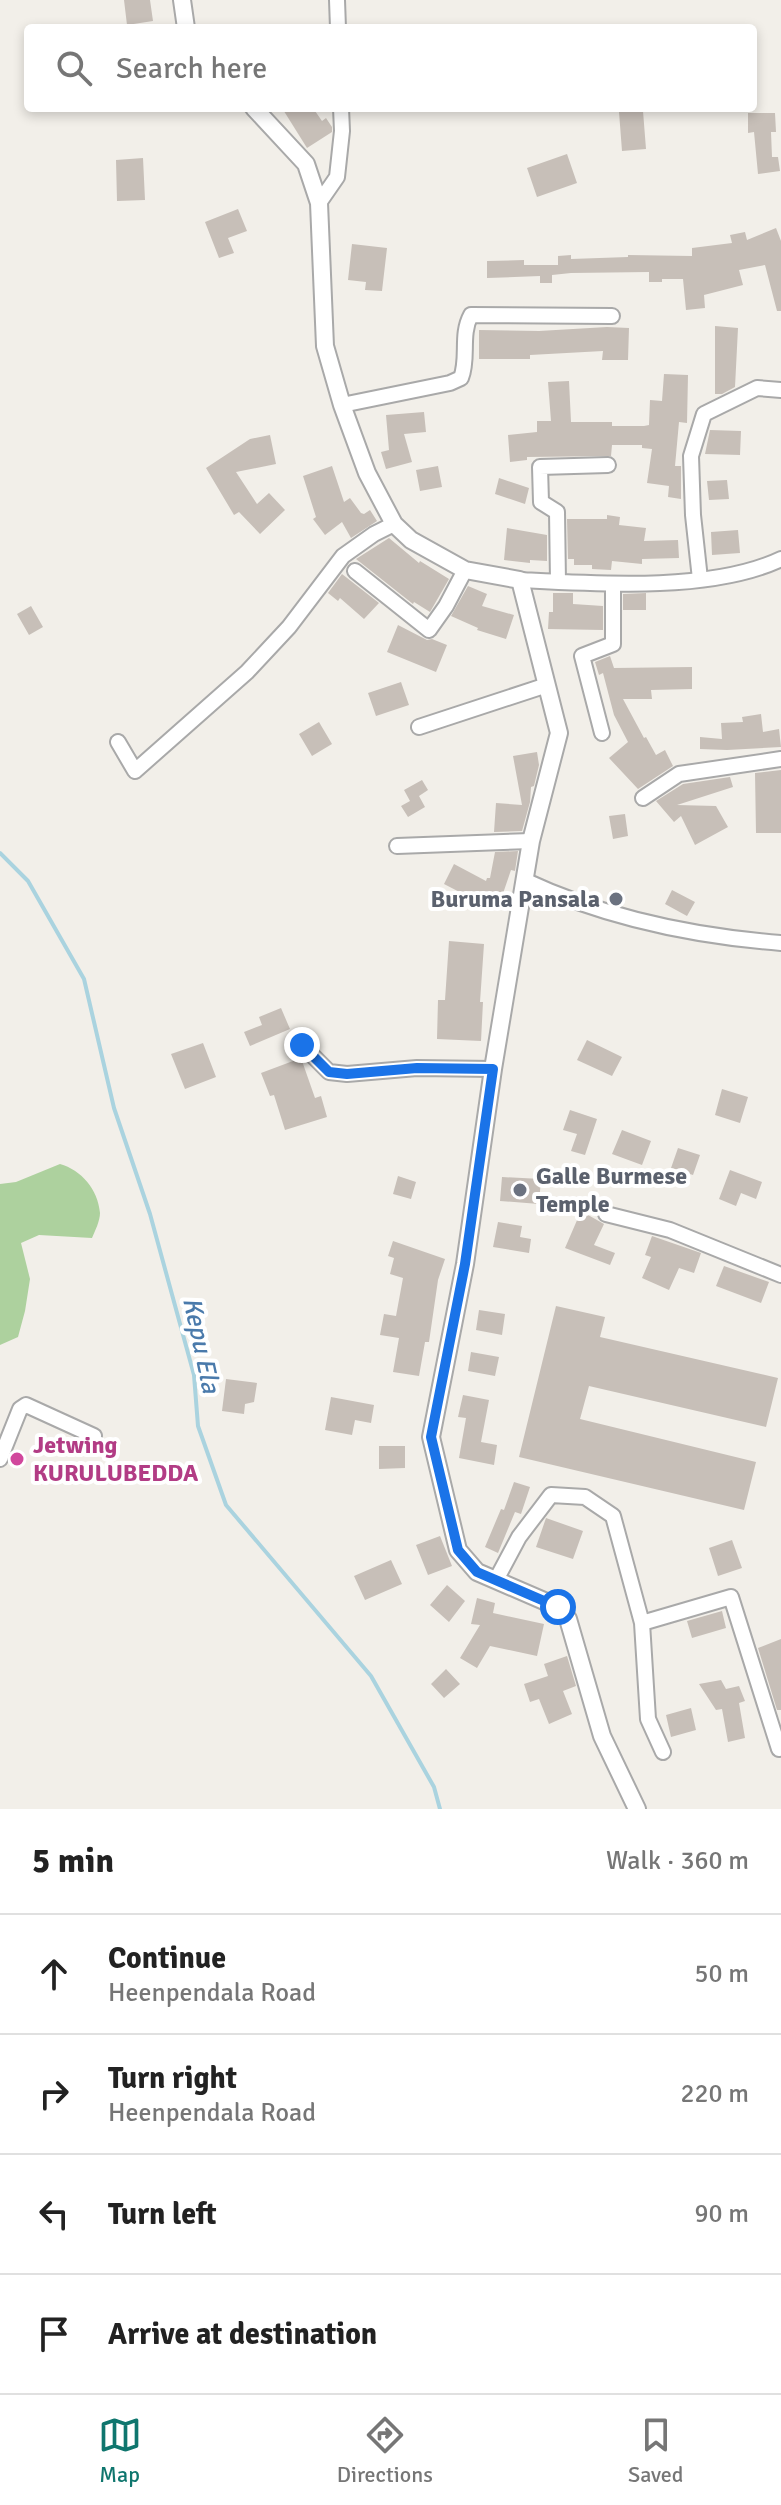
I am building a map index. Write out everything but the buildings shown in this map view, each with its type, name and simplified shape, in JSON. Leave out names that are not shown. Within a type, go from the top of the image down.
[{"type":"street","points":[[182,0],[185,24]]},
{"type":"street","points":[[337,0],[338,24]]},
{"type":"street","points":[[258,112],[306,164],[319,203],[325,346],[367,473],[394,524],[411,540],[465,570],[520,580],[558,582],[613,584],[700,579],[737,573],[781,559]]},
{"type":"street","points":[[319,203],[337,177],[341,112]]},
{"type":"street","points":[[342,405],[450,383],[461,378],[465,326],[471,315],[612,316]]},
{"type":"street","points":[[700,579],[691,456],[704,414],[757,388],[781,390]]},
{"type":"street","points":[[558,582],[557,512],[541,502],[540,467],[608,465]]},
{"type":"street","points":[[118,742],[135,771],[247,672],[289,627],[343,556],[394,524]]},
{"type":"street","points":[[355,571],[429,630],[465,570]]},
{"type":"street","points":[[520,580],[559,733],[531,841],[465,1264],[431,1437],[458,1550],[477,1572],[558,1607],[568,1619],[602,1736],[637,1809]]},
{"type":"street","points":[[602,733],[582,656],[613,644],[613,584]]},
{"type":"street","points":[[419,727],[547,685]]},
{"type":"street","points":[[643,798],[679,774],[781,759]]},
{"type":"street","points":[[397,846],[531,841]]},
{"type":"street","points":[[524,880],[633,921],[743,940],[781,943]]},
{"type":"street","points":[[302,1045],[329,1072],[493,1069]]},
{"type":"street","points":[[606,1214],[670,1230],[781,1275]]},
{"type":"street","points":[[0,1459],[20,1409],[26,1405],[94,1436]]},
{"type":"street","points":[[496,1580],[519,1537],[551,1495],[585,1497],[613,1516],[642,1623],[648,1719],[663,1752]]},
{"type":"street","points":[[642,1623],[731,1597],[779,1749]]},
{"type":"green space","points":[[60,1164],[75,1171],[92,1189],[99,1204],[98,1223],[92,1238],[39,1235],[21,1243],[30,1279],[25,1311],[18,1337],[0,1345],[0,1184],[16,1182]]},
{"type":"waterway","name":"Kepu Ela","points":[[0,853],[28,881],[84,979],[114,1108],[150,1214],[194,1375],[198,1426],[226,1505],[371,1676],[434,1787],[440,1809]]},
{"type":"place","name":"Buruma Pansala","points":[[616,899]]},
{"type":"place","name":"Galle Burmese Temple","points":[[520,1190]]},
{"type":"place","name":"Jetwing KURULUBEDDA","points":[[17,1459]]},
{"type":"route","points":[[302,1045],[329,1072],[493,1069],[465,1264],[431,1437],[458,1550],[477,1572],[558,1607]]}]
